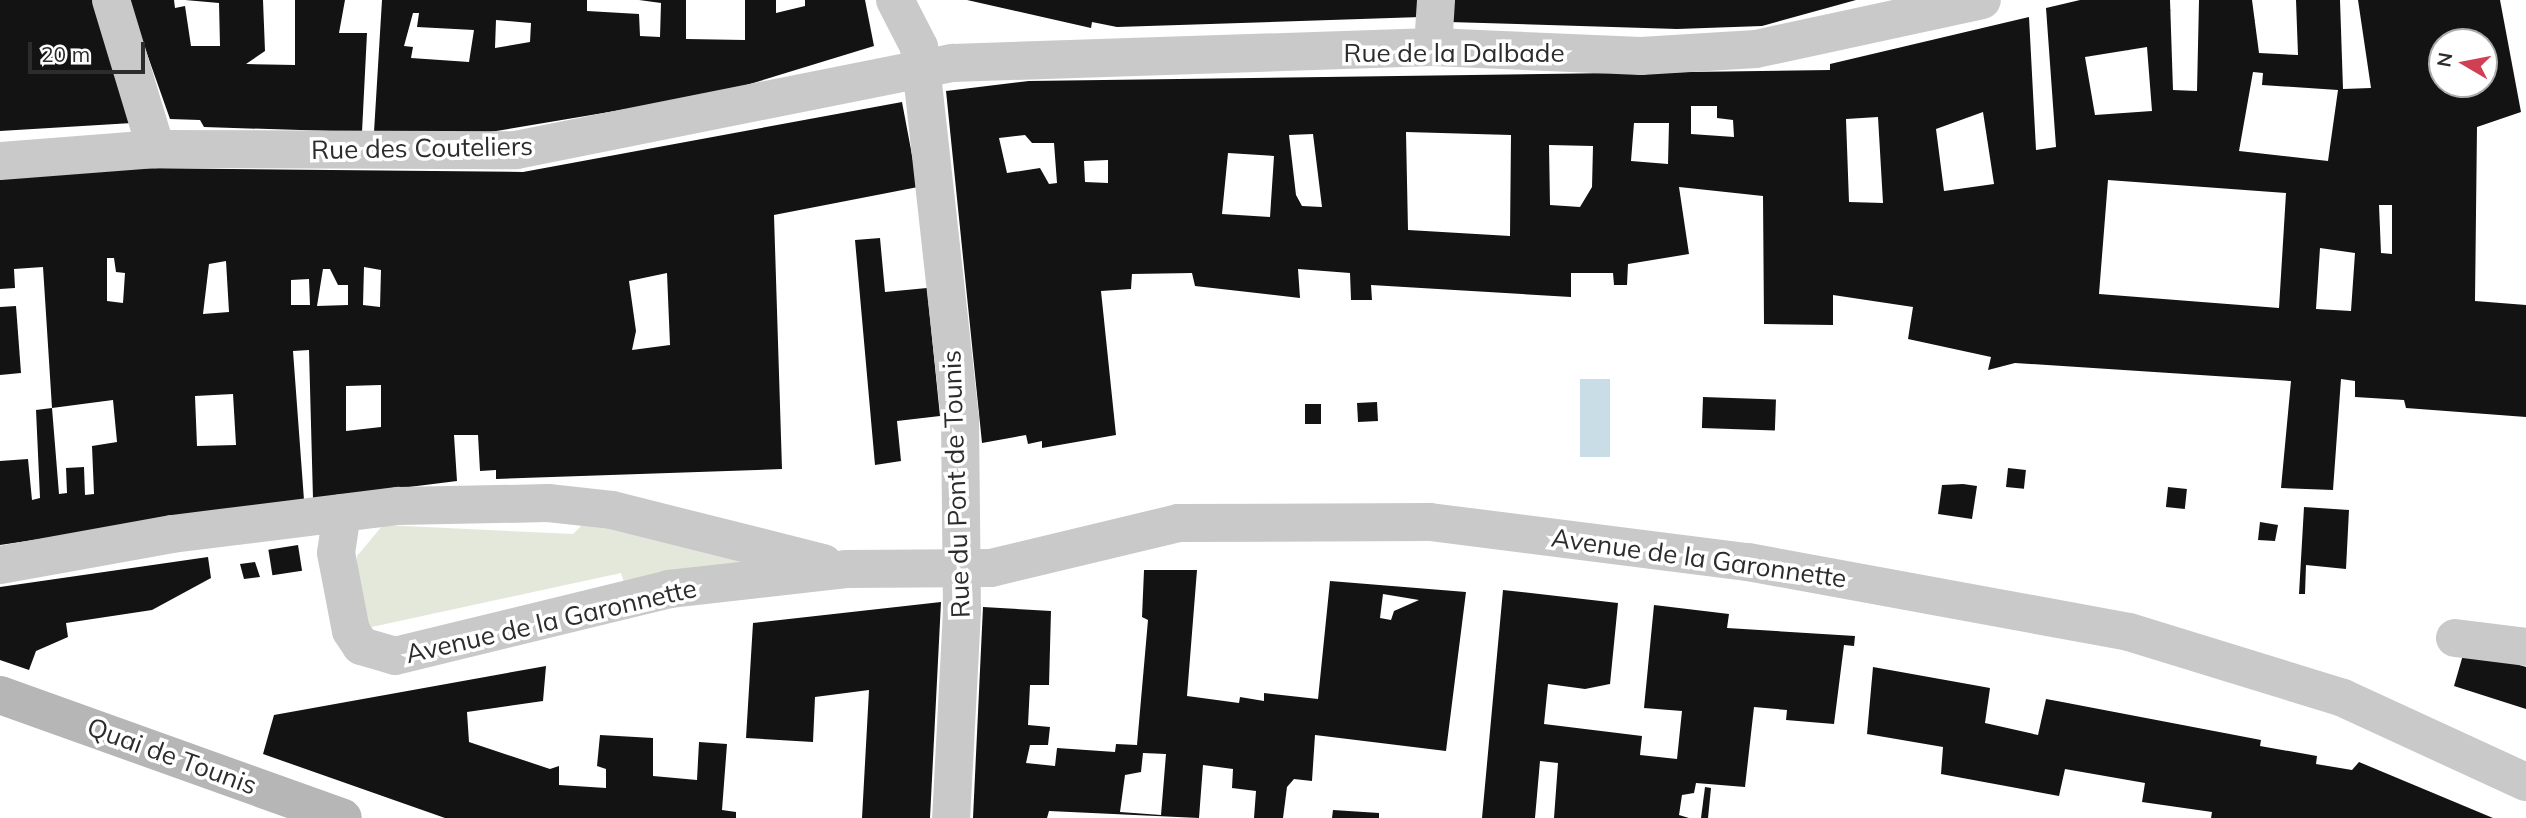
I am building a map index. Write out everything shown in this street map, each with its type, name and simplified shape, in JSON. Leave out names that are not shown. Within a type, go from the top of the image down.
[{"type":"street","points":[[111,0],[156,149]]},
{"type":"street","name":"Rue du Pont de Tounis","points":[[895,0],[919,47],[960,420],[962,611],[951,818]]},
{"type":"street","points":[[1433,47],[1436,0]]},
{"type":"street","name":"Rue de la Dalbade","points":[[921,68],[1433,47],[1641,56],[1756,49],[1982,0]]},
{"type":"street","name":"Rue des Couteliers","points":[[0,161],[156,149],[516,150],[652,128],[921,68]]},
{"type":"street","name":"Avenue de la Garonnette","points":[[846,569],[612,510],[548,503],[342,513],[336,553],[351,631],[361,646],[395,656],[669,589],[846,569],[991,568],[1178,523],[1292,518],[1430,522],[1748,562],[2129,632],[2343,698],[2526,782]]},
{"type":"street","points":[[0,565],[172,534],[342,513]]},
{"type":"street","points":[[2455,638],[2526,648]]},
{"type":"street","name":"Quai de Tounis","points":[[0,695],[343,818]]},
{"type":"shaded area","points":[[584,523],[757,558],[626,589],[621,573],[367,628],[357,595],[357,556],[383,525],[573,534]]},
{"type":"water","points":[[1580,379],[1610,379],[1610,457],[1580,457]]},
{"type":"building","points":[[0,0],[99,0],[132,123],[0,131]]},
{"type":"building","points":[[128,0],[174,0],[175,8],[185,6],[191,46],[220,46],[219,3],[185,0],[263,0],[265,51],[246,64],[295,65],[295,0],[345,0],[339,33],[367,33],[362,132],[204,127],[200,120],[170,119]]},
{"type":"building","points":[[382,0],[587,0],[587,11],[639,14],[640,36],[660,37],[661,3],[639,0],[686,0],[686,39],[745,40],[745,0],[776,0],[776,13],[805,6],[805,0],[865,0],[874,46],[740,87],[478,134],[374,132]],"holes":[[[413,13],[419,13],[417,27],[474,30],[469,62],[411,58],[413,47],[404,46]],[[496,20],[531,23],[530,42],[495,48]]]},
{"type":"building","points":[[967,0],[1422,0],[1421,17],[1117,27],[1092,22],[1091,28]]},
{"type":"building","points":[[1451,0],[1856,0],[1762,26],[1677,29],[1449,22]]},
{"type":"building","points":[[2080,0],[2170,0],[2173,90],[2197,91],[2199,0],[2252,0],[2259,53],[2298,55],[2296,0],[2340,0],[2343,89],[2371,88],[2358,0],[2500,0],[2521,112],[2477,127],[2475,301],[2526,305],[2526,417],[2406,408],[2404,400],[2355,397],[2355,381],[2341,379],[2333,490],[2281,488],[2291,381],[2015,363],[1988,370],[1991,357],[1908,339],[1913,307],[1833,295],[1833,325],[1764,324],[1763,196],[1679,187],[1689,254],[1628,264],[1627,285],[1614,285],[1613,273],[1571,273],[1571,297],[1371,285],[1372,300],[1351,300],[1350,273],[1298,269],[1300,298],[1195,286],[1192,273],[1132,274],[1131,289],[1101,291],[1116,435],[1042,448],[1042,441],[1028,444],[1026,435],[982,443],[946,91],[1029,81],[1830,70],[1830,64],[2029,17],[2036,150],[2056,147],[2046,8]],"holes":[[[2147,47],[2152,111],[2095,115],[2085,57]],[[2253,72],[2263,73],[2262,85],[2338,90],[2328,161],[2239,151]],[[1691,106],[1717,106],[1717,118],[1733,120],[1734,137],[1691,134]],[[1983,112],[1994,184],[1944,191],[1936,129]],[[1878,117],[1883,203],[1849,202],[1846,119]],[[1634,123],[1669,123],[1668,164],[1631,161]],[[1406,132],[1511,135],[1510,236],[1408,230]],[[1313,134],[1322,207],[1302,206],[1296,195],[1289,135]],[[1025,135],[1032,143],[1054,143],[1057,183],[1049,184],[1040,168],[1007,173],[999,138]],[[1549,145],[1593,146],[1592,187],[1580,207],[1550,205]],[[1228,153],[1274,156],[1270,217],[1222,214]],[[1108,160],[1108,183],[1085,182],[1084,161]],[[2108,180],[2286,193],[2279,308],[2099,294]],[[2379,205],[2392,205],[2392,254],[2381,253]],[[2320,248],[2355,253],[2351,311],[2316,309]]]},
{"type":"building","points":[[902,102],[918,187],[774,215],[782,469],[496,479],[496,470],[480,471],[478,435],[454,435],[457,481],[313,499],[309,350],[293,351],[304,500],[0,545],[0,461],[28,459],[32,500],[40,498],[36,410],[52,408],[43,267],[14,269],[15,288],[0,289],[0,179],[127,168],[523,172]],"holes":[[[107,258],[114,258],[116,272],[125,273],[123,303],[107,301]],[[226,261],[229,312],[203,314],[209,264]],[[364,267],[381,270],[380,307],[363,305]],[[323,269],[330,269],[338,285],[348,285],[348,305],[317,306]],[[667,273],[670,345],[632,350],[636,331],[629,281]],[[309,279],[310,305],[291,305],[291,280]],[[381,385],[381,427],[346,431],[346,386]],[[233,394],[236,445],[197,446],[195,396]],[[113,400],[117,442],[92,446],[94,494],[85,495],[84,467],[66,468],[67,493],[59,494],[52,408]]]},
{"type":"building","points":[[880,238],[885,292],[927,288],[940,416],[897,421],[901,461],[875,465],[855,240]]},
{"type":"building","points":[[16,306],[21,373],[0,375],[0,307]]},
{"type":"building","points":[[1703,397],[1776,400],[1775,431],[1702,428]]},
{"type":"building","points":[[1377,402],[1378,421],[1358,422],[1357,403]]},
{"type":"building","points":[[1305,404],[1321,404],[1321,424],[1305,424]]},
{"type":"building","points":[[2008,468],[2026,470],[2024,489],[2006,487]]},
{"type":"building","points":[[1942,485],[1977,486],[1972,519],[1938,514]]},
{"type":"building","points":[[2168,487],[2187,489],[2185,509],[2166,507]]},
{"type":"building","points":[[2304,507],[2349,510],[2346,569],[2306,565],[2305,594],[2299,594]]},
{"type":"building","points":[[2260,522],[2278,525],[2275,541],[2258,540]]},
{"type":"building","points":[[298,545],[302,571],[272,575],[268,550]]},
{"type":"building","points":[[208,557],[211,578],[152,610],[66,623],[68,637],[36,651],[29,670],[0,660],[0,587]]},
{"type":"building","points":[[255,562],[260,577],[244,579],[240,564]]},
{"type":"building","points":[[1144,570],[1197,570],[1187,696],[1239,703],[1240,697],[1264,701],[1264,693],[1318,699],[1330,581],[1466,592],[1446,751],[1315,735],[1312,781],[1294,779],[1287,787],[1283,818],[1254,818],[1256,791],[1232,788],[1233,769],[1203,765],[1199,818],[1049,811],[1047,818],[973,818],[983,607],[1051,611],[1049,685],[1030,685],[1028,725],[1050,727],[1048,745],[1030,745],[1026,763],[1055,766],[1057,748],[1115,752],[1116,744],[1137,745],[1148,620],[1142,617]],"holes":[[[1383,594],[1419,600],[1394,611],[1391,620],[1380,618]],[[1143,753],[1166,754],[1161,815],[1120,812],[1125,775],[1141,772]]]},
{"type":"building","points":[[1503,590],[1618,603],[1610,684],[1585,689],[1548,684],[1544,724],[1642,736],[1640,755],[1677,759],[1682,711],[1644,708],[1654,605],[1729,614],[1727,628],[1855,636],[1854,646],[1844,645],[1834,724],[1786,720],[1787,710],[1754,707],[1745,787],[1696,783],[1694,793],[1682,795],[1679,815],[1689,818],[1554,818],[1558,763],[1540,761],[1535,818],[1482,818]]},
{"type":"building","points":[[941,602],[930,818],[862,818],[869,690],[815,697],[813,742],[746,738],[753,623]]},
{"type":"building","points":[[2465,648],[2526,667],[2526,709],[2454,686]]},
{"type":"building","points":[[546,666],[543,701],[467,712],[469,742],[550,769],[559,766],[559,785],[606,788],[606,769],[597,766],[600,735],[653,738],[653,776],[697,780],[699,742],[727,744],[722,810],[736,812],[736,818],[445,818],[263,754],[274,715]]},
{"type":"building","points":[[1873,667],[1990,688],[1985,723],[2038,735],[2046,699],[2057,701],[2261,740],[2260,746],[2317,756],[2316,764],[2352,770],[2359,762],[2493,818],[2211,818],[2212,812],[2142,802],[2145,783],[2065,769],[2059,796],[1941,774],[1943,747],[1867,734]]},
{"type":"building","points":[[1705,787],[1711,788],[1708,818],[1701,818]]},
{"type":"building","points":[[1333,810],[1379,813],[1379,818],[1332,818]]}]
